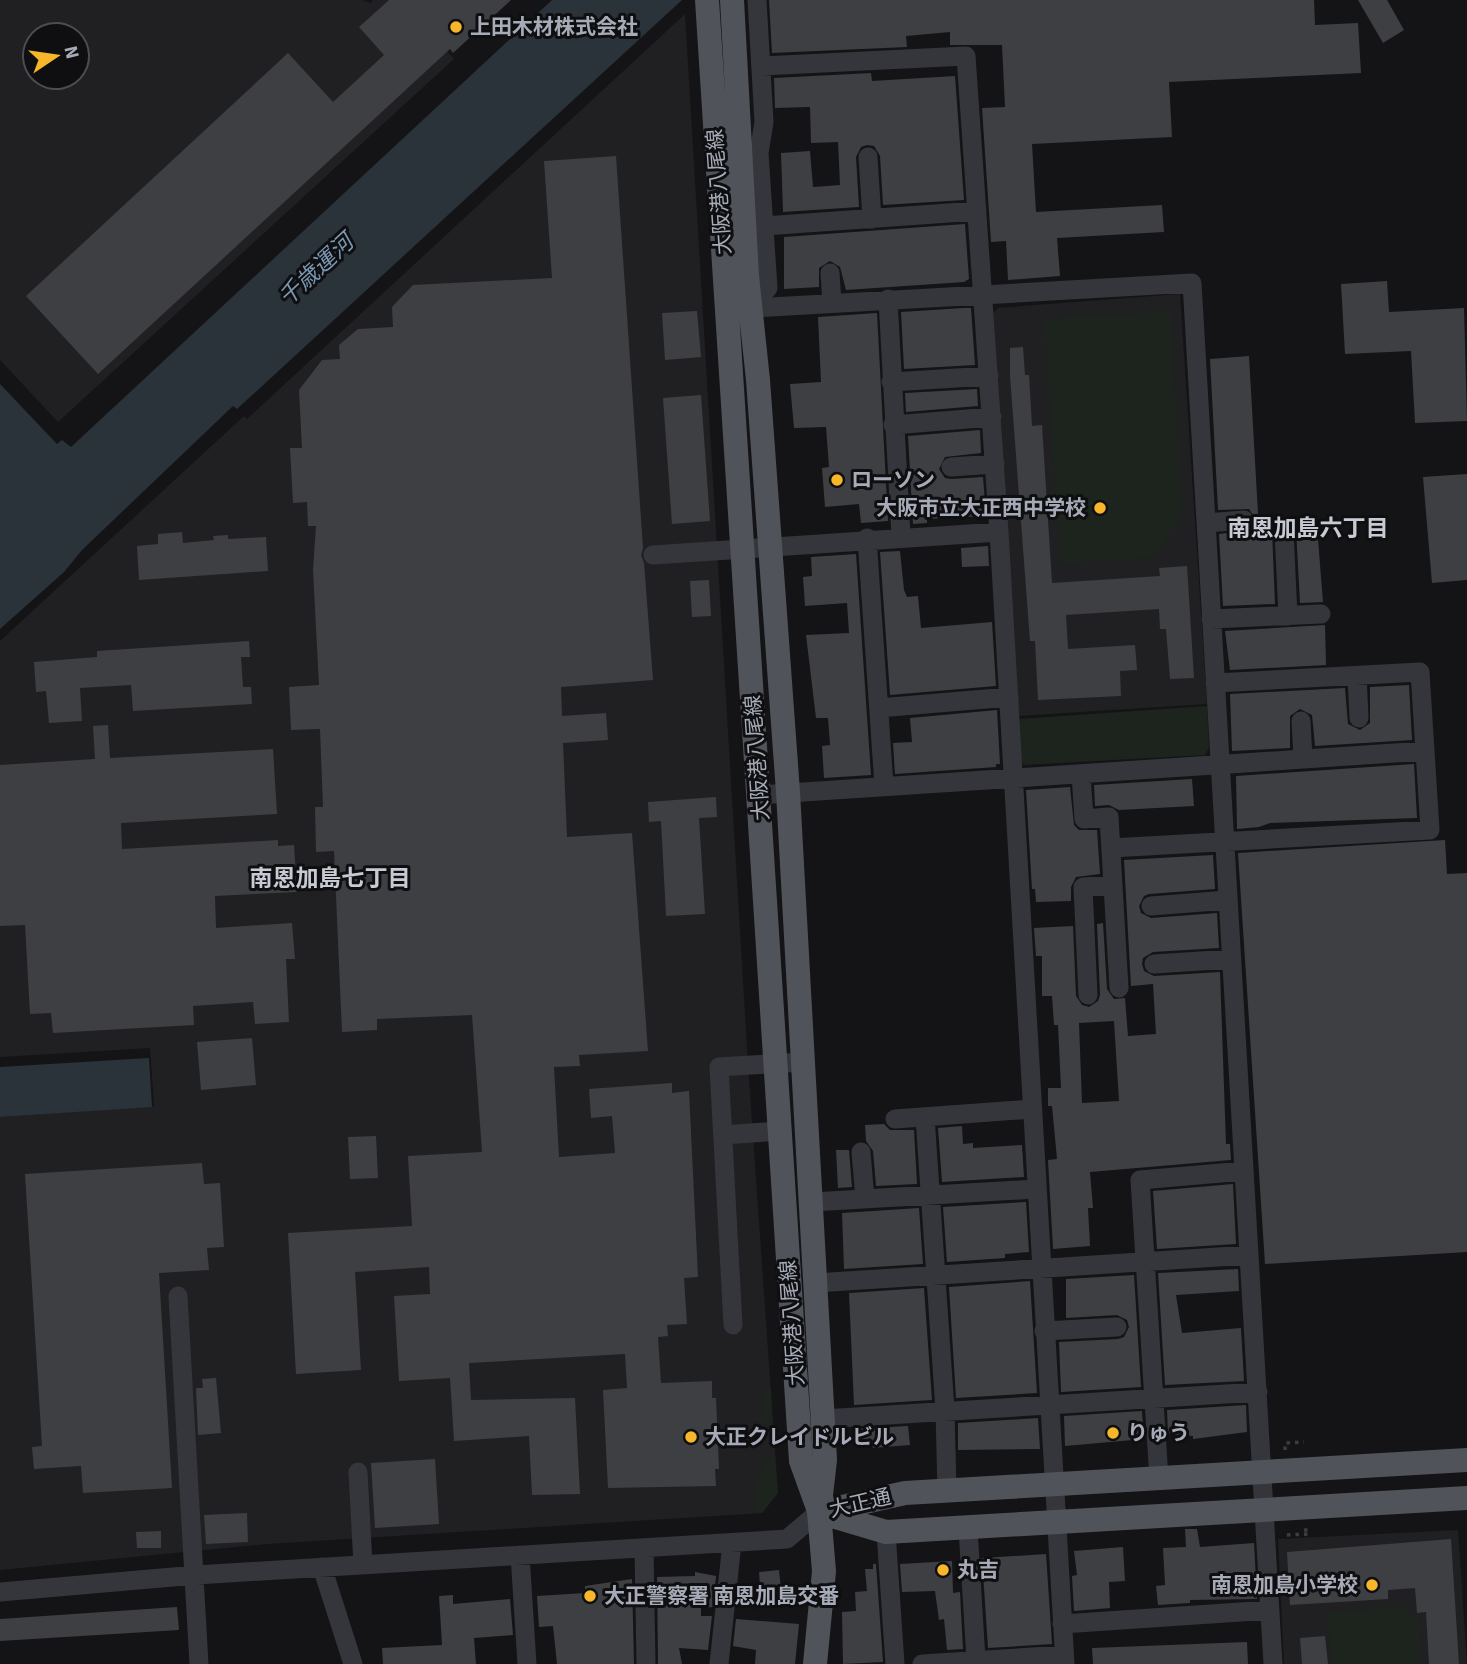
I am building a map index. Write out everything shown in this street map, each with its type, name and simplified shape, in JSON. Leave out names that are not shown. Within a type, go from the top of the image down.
[{"type":"main road","name":"大阪港八尾線","points":[[707,0],[739,309],[770,547],[788,792],[825,1460],[819,1512],[824,1571],[815,1664]]},
{"type":"main road","name":"大阪港八尾線","points":[[732,0],[744,549],[801,1461],[819,1512]]},
{"type":"main road","name":"大正通","points":[[819,1512],[895,1495],[1467,1460]]},
{"type":"main road","name":"大正通","points":[[819,1512],[886,1532],[1467,1498]]},
{"type":"street","points":[[739,309],[768,288],[760,153],[764,122],[757,0]]},
{"type":"street","points":[[761,66],[967,55],[995,464],[1064,1659],[922,1664]]},
{"type":"street","points":[[868,157],[872,219]]},
{"type":"street","points":[[764,226],[977,211]]},
{"type":"street","points":[[830,273],[832,303]]},
{"type":"street","points":[[739,309],[1192,283],[1273,1664]]},
{"type":"street","points":[[888,299],[901,536]]},
{"type":"street","points":[[891,382],[989,376]]},
{"type":"street","points":[[893,425],[992,417]]},
{"type":"street","points":[[951,467],[995,464]]},
{"type":"street","points":[[1206,523],[1244,520]]},
{"type":"street","points":[[1284,531],[1288,616]]},
{"type":"street","points":[[653,555],[867,538],[999,532]]},
{"type":"street","points":[[867,538],[884,786]]},
{"type":"street","points":[[1212,619],[1321,614]]},
{"type":"street","points":[[1111,848],[1430,831],[1420,673],[1215,683]]},
{"type":"street","points":[[1357,676],[1359,718]]},
{"type":"street","points":[[879,708],[1009,697]]},
{"type":"street","points":[[1301,721],[1303,758]]},
{"type":"street","points":[[759,795],[1425,751]]},
{"type":"street","points":[[1081,774],[1084,819],[1109,817],[1119,988]]},
{"type":"street","points":[[1088,995],[1083,887],[1113,884]]},
{"type":"street","points":[[1151,906],[1228,900]]},
{"type":"street","points":[[1154,964],[1231,959]]},
{"type":"street","points":[[733,1325],[719,1067],[804,1062]]},
{"type":"street","points":[[895,1119],[1032,1109]]},
{"type":"street","points":[[925,1117],[945,1410],[947,1491]]},
{"type":"street","points":[[723,1135],[780,1131]]},
{"type":"street","points":[[861,1153],[865,1199]]},
{"type":"street","points":[[1159,1479],[1140,1180],[1244,1171]]},
{"type":"street","points":[[812,1202],[1036,1189]]},
{"type":"street","points":[[815,1283],[1249,1255]]},
{"type":"street","points":[[178,1296],[200,1664]]},
{"type":"street","points":[[1044,1331],[1117,1327]]},
{"type":"street","points":[[823,1419],[1258,1392]]},
{"type":"street","points":[[358,1472],[363,1565]]},
{"type":"street","points":[[0,1592],[196,1575],[787,1539],[819,1512]]},
{"type":"street","points":[[968,1528],[976,1660]]},
{"type":"street","points":[[886,1532],[895,1664]]},
{"type":"street","points":[[719,1664],[732,1543]]},
{"type":"street","points":[[644,1549],[646,1664]]},
{"type":"street","points":[[520,1555],[527,1664]]},
{"type":"street","points":[[322,1567],[353,1664]]},
{"type":"street","points":[[1062,1624],[1270,1610]]},
{"type":"path","points":[[1285,1443],[1304,1442]]},
{"type":"path","points":[[1308,1530],[1308,1535],[1288,1533],[1308,1530]]},
{"type":"shaded area","points":[[0,0],[362,0],[370,3],[373,0],[402,0],[454,59],[58,422],[0,360]]},
{"type":"shaded area","points":[[685,14],[748,1065],[778,1493],[762,1513],[267,1544],[0,1570],[0,1117],[154,1106],[150,1048],[0,1057],[0,641],[244,416],[247,419]]},
{"type":"shaded area","name":"大阪市立大正西中学校","points":[[1180,294],[1207,704],[1018,716],[993,313],[998,308]]},
{"type":"shaded area","points":[[1170,311],[1183,518],[1151,558],[1060,564],[1044,319]]},
{"type":"shaded area","points":[[1207,706],[1209,748],[1205,755],[1024,765],[1020,760],[1018,719]]},
{"type":"shaded area","points":[[771,1389],[772,1419],[763,1419],[762,1390]]},
{"type":"shaded area","points":[[775,1459],[778,1493],[762,1513],[754,1513],[754,1486],[766,1460]]},
{"type":"shaded area","name":"南恩加島小学校","points":[[1458,1530],[1467,1664],[1284,1664],[1278,1539]]},
{"type":"shaded area","points":[[1408,1607],[1408,1615],[1418,1614],[1420,1664],[1331,1664],[1328,1611]]},
{"type":"water","name":"千歳運河","points":[[552,0],[682,0],[237,409],[233,406],[82,550],[64,572],[0,629],[0,384],[57,444],[62,440],[71,447]]},
{"type":"water","points":[[149,1058],[152,1107],[0,1117],[0,1067]]},
{"type":"building","points":[[389,0],[511,0],[453,53],[450,49],[98,374],[26,296],[288,53],[333,102],[384,55],[359,27]]},
{"type":"building","points":[[769,0],[1314,0],[1315,25],[1358,23],[1361,73],[1169,82],[1172,137],[1032,144],[1036,212],[1162,205],[1164,232],[1057,238],[1060,276],[1008,280],[1006,241],[991,242],[982,108],[1005,107],[1002,45],[950,45],[950,32],[906,36],[907,47],[772,53]]},
{"type":"building","points":[[1358,0],[1387,0],[1404,30],[1383,43]]},
{"type":"building","points":[[871,73],[872,81],[955,76],[964,200],[883,205],[880,156],[874,146],[867,145],[861,147],[856,157],[859,207],[783,212],[781,153],[810,151],[813,187],[840,185],[838,142],[811,143],[810,107],[775,108],[774,78]]},
{"type":"building","points":[[616,156],[643,548],[641,555],[644,563],[653,680],[561,687],[562,716],[606,713],[608,740],[563,743],[567,837],[632,833],[648,1051],[579,1055],[580,1066],[554,1067],[559,1157],[615,1153],[612,1116],[591,1118],[589,1089],[672,1083],[672,1093],[689,1091],[698,1277],[684,1278],[687,1324],[667,1325],[668,1336],[658,1337],[661,1383],[712,1381],[712,1398],[716,1398],[719,1469],[715,1469],[716,1486],[608,1488],[603,1390],[627,1388],[625,1354],[469,1363],[471,1400],[575,1398],[580,1494],[532,1495],[529,1436],[454,1441],[450,1378],[399,1381],[394,1296],[430,1294],[429,1267],[355,1272],[361,1370],[296,1374],[288,1233],[412,1226],[408,1156],[482,1152],[472,1015],[377,1019],[377,1030],[342,1032],[334,851],[316,852],[315,807],[323,807],[320,729],[291,730],[289,687],[319,685],[313,570],[316,526],[308,526],[307,502],[293,503],[290,448],[302,448],[299,390],[322,360],[340,359],[339,345],[358,329],[393,327],[392,307],[413,285],[552,278],[544,161]]},
{"type":"building","points":[[965,224],[969,279],[964,282],[846,290],[840,267],[830,261],[819,268],[819,287],[784,289],[784,237]]},
{"type":"building","points":[[1387,281],[1389,312],[1464,308],[1467,421],[1415,423],[1411,351],[1345,354],[1341,284]]},
{"type":"building","points":[[971,308],[975,365],[904,369],[901,312]]},
{"type":"building","points":[[697,311],[701,357],[665,360],[662,313]]},
{"type":"building","points":[[877,313],[888,521],[861,523],[859,504],[825,507],[822,468],[829,467],[826,427],[794,428],[790,384],[821,382],[818,317]]},
{"type":"building","points":[[1023,347],[1025,375],[1029,375],[1032,426],[1042,425],[1052,583],[1160,576],[1159,568],[1187,566],[1194,678],[1170,679],[1166,629],[1160,629],[1159,609],[1066,615],[1068,649],[1135,645],[1137,670],[1120,671],[1121,696],[1038,700],[1035,641],[1030,641],[1010,376],[1010,348]]},
{"type":"building","points":[[1249,356],[1259,531],[1272,531],[1275,604],[1223,606],[1219,534],[1250,530],[1256,520],[1249,509],[1218,510],[1210,359]]},
{"type":"building","points":[[977,389],[978,406],[906,412],[905,393]]},
{"type":"building","points":[[701,395],[710,521],[672,524],[663,398]]},
{"type":"building","points":[[980,430],[981,453],[945,457],[939,469],[945,478],[983,477],[986,516],[927,519],[927,523],[913,524],[908,436]]},
{"type":"building","points":[[1467,474],[1467,580],[1432,583],[1423,477]]},
{"type":"building","points":[[1317,527],[1323,602],[1300,603],[1296,529]]},
{"type":"building","points":[[182,532],[183,543],[214,540],[213,536],[228,535],[228,539],[266,537],[268,571],[139,580],[137,546],[158,544],[158,534]]},
{"type":"building","points":[[988,546],[989,566],[962,567],[961,548]]},
{"type":"building","points":[[900,551],[904,590],[907,597],[918,596],[921,628],[992,622],[996,686],[890,695],[880,552]]},
{"type":"building","points":[[856,554],[871,775],[824,778],[822,746],[830,745],[828,718],[816,718],[806,635],[849,633],[847,603],[805,606],[803,577],[812,576],[811,557]]},
{"type":"building","points":[[709,580],[711,616],[692,617],[690,581]]},
{"type":"building","points":[[1325,625],[1326,665],[1230,670],[1225,631]]},
{"type":"building","points":[[249,641],[250,657],[241,657],[243,687],[251,687],[252,704],[133,711],[131,685],[80,688],[82,721],[49,723],[46,691],[36,692],[34,662],[97,657],[97,651]]},
{"type":"building","points":[[1409,685],[1412,740],[1315,746],[1312,715],[1300,709],[1290,716],[1290,748],[1232,751],[1230,694],[1345,688],[1348,724],[1360,730],[1370,723],[1370,687]]},
{"type":"building","points":[[997,710],[1000,764],[996,764],[996,767],[895,774],[893,743],[912,742],[910,718]]},
{"type":"building","points":[[108,725],[110,758],[273,749],[277,814],[121,823],[122,849],[278,840],[278,846],[294,845],[297,892],[215,896],[216,928],[292,923],[295,959],[286,959],[289,1022],[255,1024],[253,1002],[193,1006],[194,1025],[53,1033],[51,1013],[30,1014],[25,925],[0,926],[0,765],[95,759],[93,726]]},
{"type":"building","points":[[1414,764],[1417,818],[1270,823],[1237,829],[1236,776]]},
{"type":"building","points":[[1192,779],[1194,806],[1119,810],[1109,805],[1095,806],[1094,785]]},
{"type":"building","points":[[1070,787],[1074,825],[1079,830],[1097,830],[1100,874],[1076,877],[1071,887],[1071,901],[1036,902],[1035,889],[1032,889],[1026,790]]},
{"type":"building","points":[[716,797],[717,817],[699,818],[705,914],[666,916],[661,821],[649,822],[648,802]]},
{"type":"building","points":[[1445,840],[1447,874],[1467,873],[1467,1252],[1265,1264],[1238,853]]},
{"type":"building","points":[[1213,855],[1215,889],[1149,894],[1144,896],[1139,906],[1141,913],[1151,918],[1217,913],[1219,948],[1153,952],[1143,958],[1142,964],[1144,971],[1154,976],[1220,972],[1226,1144],[1230,1144],[1231,1160],[1090,1172],[1093,1208],[1088,1208],[1090,1246],[1053,1249],[1048,1160],[1057,1159],[1052,1106],[1048,1106],[1048,1088],[1061,1088],[1058,1025],[1054,1025],[1052,996],[1042,996],[1042,956],[1036,956],[1034,928],[1073,926],[1076,996],[1082,1005],[1089,1007],[1098,1001],[1100,995],[1097,924],[1103,923],[1107,989],[1114,999],[1125,998],[1128,1036],[1156,1034],[1153,984],[1131,986],[1124,860]],"holes":[[[1114,1021],[1119,1101],[1082,1103],[1079,1023]]]},
{"type":"building","points":[[252,1038],[256,1085],[201,1090],[197,1042]]},
{"type":"building","points":[[884,1124],[890,1130],[914,1130],[917,1184],[876,1186],[873,1151],[866,1141],[865,1125]]},
{"type":"building","points":[[962,1126],[963,1144],[973,1143],[973,1148],[1022,1145],[1024,1177],[942,1182],[938,1128]]},
{"type":"building","points":[[376,1136],[378,1178],[350,1179],[348,1137]]},
{"type":"building","points":[[836,1150],[849,1150],[852,1187],[838,1188]]},
{"type":"building","points":[[202,1163],[204,1184],[220,1183],[224,1247],[207,1248],[209,1270],[159,1273],[172,1488],[83,1493],[81,1466],[34,1469],[32,1447],[42,1446],[25,1174]]},
{"type":"building","points":[[1233,1184],[1236,1244],[1157,1249],[1153,1191]]},
{"type":"building","points":[[1026,1202],[1029,1252],[1005,1254],[1005,1258],[947,1262],[943,1207]]},
{"type":"building","points":[[919,1208],[923,1264],[844,1269],[842,1213]]},
{"type":"building","points":[[1238,1269],[1239,1291],[1176,1295],[1182,1333],[1241,1328],[1244,1381],[1165,1385],[1158,1273]]},
{"type":"building","points":[[1134,1275],[1141,1387],[1061,1392],[1059,1342],[1118,1339],[1124,1337],[1129,1327],[1127,1320],[1117,1315],[1066,1318],[1066,1279]]},
{"type":"building","points":[[1030,1281],[1037,1393],[956,1398],[949,1287]]},
{"type":"building","points":[[924,1288],[932,1400],[854,1405],[849,1293]]},
{"type":"building","points":[[216,1378],[221,1433],[198,1435],[196,1388],[203,1388],[202,1379]]},
{"type":"building","points":[[1246,1405],[1247,1432],[1193,1439],[1193,1436],[1168,1434],[1167,1410]]},
{"type":"building","points":[[1142,1411],[1144,1439],[1065,1446],[1064,1416]]},
{"type":"building","points":[[1038,1418],[1040,1449],[958,1450],[958,1423]]},
{"type":"building","points":[[908,1426],[910,1445],[873,1448],[872,1443],[856,1444],[855,1429]]},
{"type":"building","points":[[435,1459],[439,1524],[375,1528],[371,1463]]},
{"type":"building","points":[[247,1513],[248,1542],[206,1544],[204,1515]]},
{"type":"building","points":[[1185,1529],[1197,1529],[1200,1547],[1254,1543],[1257,1599],[1190,1600],[1190,1603],[1158,1605],[1156,1586],[1165,1585],[1163,1548],[1186,1547]]},
{"type":"building","points":[[161,1531],[161,1548],[137,1548],[136,1532]]},
{"type":"building","points":[[1451,1539],[1459,1664],[1429,1664],[1426,1612],[1417,1613],[1415,1588],[1388,1590],[1388,1599],[1290,1605],[1287,1552]]},
{"type":"building","points":[[1123,1547],[1125,1581],[1109,1582],[1110,1608],[1074,1611],[1072,1576],[1077,1575],[1074,1551]]},
{"type":"building","points":[[1046,1554],[1052,1644],[988,1648],[982,1558]]},
{"type":"building","points":[[952,1561],[953,1593],[960,1592],[963,1649],[947,1650],[944,1619],[939,1620],[935,1591],[902,1592],[900,1564]]},
{"type":"building","points":[[873,1564],[876,1564],[883,1662],[843,1664],[842,1612],[856,1611],[855,1592],[867,1591],[865,1569],[873,1569]]},
{"type":"building","points":[[779,1570],[782,1599],[761,1601],[759,1572]]},
{"type":"building","points":[[695,1572],[716,1576],[713,1607],[701,1608],[701,1616],[712,1616],[708,1650],[679,1648],[682,1664],[658,1664],[657,1577],[695,1576]]},
{"type":"building","points":[[632,1579],[634,1664],[557,1664],[553,1626],[539,1627],[537,1596],[585,1593],[585,1586]]},
{"type":"building","points":[[453,1595],[453,1604],[510,1599],[513,1635],[474,1638],[476,1664],[383,1664],[382,1648],[442,1645],[439,1596]]},
{"type":"building","points":[[177,1607],[179,1630],[0,1641],[0,1619]]},
{"type":"building","points":[[736,1619],[799,1624],[795,1664],[755,1664],[756,1650],[733,1646]]},
{"type":"building","points":[[1325,1636],[1328,1664],[1302,1664],[1300,1638]]},
{"type":"building","points":[[1247,1642],[1248,1664],[1093,1664],[1092,1648]]},
{"type":"place","name":"上田木材株式会社","points":[[456,27]]},
{"type":"place","name":"ローソン","points":[[837,480]]},
{"type":"place","name":"大阪市立大正西中学校","points":[[1100,508]]},
{"type":"place","name":"りゅう","points":[[1113,1433]]},
{"type":"place","name":"大正クレイドルビル","points":[[691,1437]]},
{"type":"place","name":"丸吉","points":[[943,1570]]},
{"type":"place","name":"南恩加島小学校","points":[[1372,1585]]},
{"type":"place","name":"大正警察署 南恩加島交番","points":[[590,1596]]},
{"type":"district","name":"南恩加島六丁目","points":[[1308,528]]},
{"type":"district","name":"南恩加島七丁目","points":[[330,878]]}]
